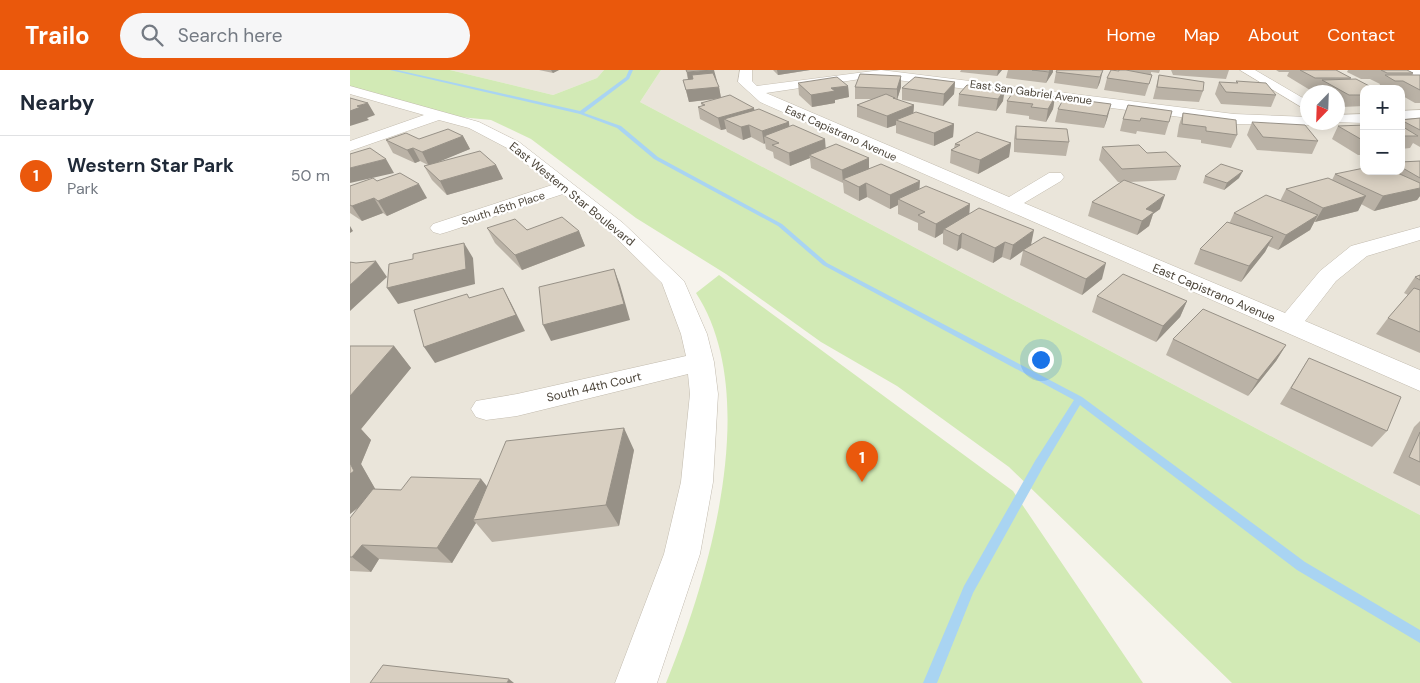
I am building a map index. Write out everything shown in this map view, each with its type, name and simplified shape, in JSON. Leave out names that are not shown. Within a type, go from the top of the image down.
[{"type":"street","points":[[746,70],[746,82],[755,90]]},
{"type":"street","points":[[1246,70],[1300,103]]},
{"type":"street","name":"East San Gabriel Avenue","points":[[755,90],[874,73],[1234,119],[1300,122]]},
{"type":"street","name":"East Western Star Boulevard","points":[[350,90],[474,125],[513,144],[565,188],[616,227],[673,281],[702,362],[704,394],[697,482],[682,554],[636,683]]},
{"type":"street","name":"East Capistrano Avenue","points":[[755,90],[765,99],[1420,381]]},
{"type":"street","points":[[1405,115],[1420,114]]},
{"type":"street","points":[[350,146],[439,115]]},
{"type":"street","points":[[1345,119],[1360,118]]},
{"type":"street","points":[[1008,205],[1055,177]]},
{"type":"street","name":"South 45th Place","points":[[440,228],[565,188]]},
{"type":"street","points":[[1289,326],[1328,276],[1359,251],[1420,233]]},
{"type":"street","name":"South 44th Court","points":[[486,409],[517,405],[702,362]]},
{"type":"shaded area","points":[[450,70],[604,70],[597,78],[553,95]]},
{"type":"shaded area","points":[[661,70],[1420,70],[1420,515],[640,102]]},
{"type":"shaded area","points":[[350,90],[493,134],[673,281],[704,394],[636,683],[350,683]]},
{"type":"green space","points":[[350,70],[450,70],[553,95],[597,78],[604,70],[661,70],[640,102],[1420,515],[1420,683],[1232,683],[1009,467],[897,386],[821,342],[726,274],[636,218],[531,139],[491,120],[439,115],[350,90]]},
{"type":"green space","points":[[719,275],[1013,491],[1143,683],[666,683],[698,592],[712,541],[722,487],[727,434],[726,383],[716,335],[696,293]]},
{"type":"building","points":[[686,70],[713,70],[687,72]]},
{"type":"building","points":[[1032,70],[1050,70],[1049,72]]},
{"type":"building","points":[[1057,70],[1103,70],[1100,77],[1056,72]]},
{"type":"building","points":[[1111,70],[1126,70],[1152,75],[1149,84],[1107,78]]},
{"type":"building","points":[[1300,70],[1336,70],[1351,78],[1315,78]]},
{"type":"building","points":[[1381,70],[1407,70],[1413,73],[1387,73]]},
{"type":"building","points":[[713,73],[719,87],[686,90],[683,80],[693,79],[692,75]]},
{"type":"building","points":[[860,74],[901,76],[897,89],[855,87]]},
{"type":"building","points":[[1159,75],[1204,82],[1203,91],[1157,87]]},
{"type":"building","points":[[1385,75],[1420,75],[1420,90],[1403,81],[1395,81]]},
{"type":"building","points":[[837,77],[848,86],[831,88],[835,91],[811,95],[798,83]]},
{"type":"building","points":[[915,77],[955,82],[944,94],[902,88]]},
{"type":"building","points":[[1356,79],[1367,85],[1360,85],[1360,95],[1349,95],[1345,93],[1345,85],[1331,85],[1322,80]]},
{"type":"building","points":[[1236,81],[1266,83],[1276,95],[1226,92],[1219,82],[1238,83]]},
{"type":"building","points":[[967,85],[1005,89],[998,99],[959,94]]},
{"type":"building","points":[[1014,91],[1055,97],[1048,109],[1031,107],[1033,104],[1007,101]]},
{"type":"building","points":[[886,94],[914,105],[887,116],[857,105]]},
{"type":"building","points":[[730,95],[754,108],[718,118],[698,107],[705,105],[701,103]]},
{"type":"building","points":[[350,98],[368,103],[357,106],[361,107],[350,111]]},
{"type":"building","points":[[1064,98],[1111,104],[1107,116],[1058,109]]},
{"type":"building","points":[[1128,105],[1172,111],[1169,122],[1141,118],[1140,121],[1123,119]]},
{"type":"building","points":[[759,109],[789,122],[762,131],[749,125],[741,127],[724,119]]},
{"type":"building","points":[[916,112],[954,124],[934,133],[896,120]]},
{"type":"building","points":[[1183,113],[1236,120],[1237,135],[1206,131],[1206,127],[1182,124]]},
{"type":"building","points":[[1420,118],[1420,130],[1405,122],[1405,120]]},
{"type":"building","points":[[1252,122],[1300,125],[1300,130],[1309,130],[1318,141],[1263,137]]},
{"type":"building","points":[[793,125],[825,139],[789,153],[772,145],[779,143],[764,136]]},
{"type":"building","points":[[1360,125],[1360,139],[1345,130],[1345,126]]},
{"type":"building","points":[[1016,126],[1067,129],[1069,142],[1016,139]]},
{"type":"building","points":[[1405,128],[1418,136],[1405,136]]},
{"type":"building","points":[[448,129],[463,136],[422,152],[413,148],[407,150],[386,140],[406,133],[419,139]]},
{"type":"building","points":[[977,132],[1011,143],[980,160],[951,150],[960,145],[955,144]]},
{"type":"building","points":[[836,144],[869,158],[842,170],[809,155]]},
{"type":"building","points":[[1139,145],[1147,153],[1166,152],[1181,166],[1122,169],[1102,147]]},
{"type":"building","points":[[370,148],[386,159],[350,168],[350,154]]},
{"type":"building","points":[[480,151],[496,165],[440,181],[424,166]]},
{"type":"building","points":[[1420,161],[1420,178],[1405,169],[1405,162]]},
{"type":"building","points":[[881,164],[920,181],[890,195],[866,183],[859,187],[843,179]]},
{"type":"building","points":[[1221,164],[1243,171],[1227,183],[1205,176]]},
{"type":"building","points":[[1360,169],[1360,175],[1402,175],[1420,183],[1420,188],[1383,196],[1335,174]]},
{"type":"building","points":[[400,173],[419,184],[378,201],[374,198],[352,206],[350,205],[350,186],[373,178],[377,181]]},
{"type":"building","points":[[1328,178],[1366,196],[1323,208],[1286,189]]},
{"type":"building","points":[[1124,180],[1165,195],[1146,209],[1154,212],[1142,221],[1092,202]]},
{"type":"building","points":[[926,186],[970,204],[936,224],[918,215],[925,212],[898,199]]},
{"type":"building","points":[[1266,195],[1318,215],[1286,235],[1234,213]]},
{"type":"building","points":[[979,208],[1034,230],[1013,245],[1005,242],[995,248],[962,233],[959,236],[944,229]]},
{"type":"building","points":[[562,217],[579,231],[515,255],[487,228],[515,219],[527,230]]},
{"type":"building","points":[[1227,222],[1273,237],[1249,266],[1200,249]]},
{"type":"building","points":[[1044,237],[1106,263],[1086,279],[1023,250]]},
{"type":"building","points":[[464,243],[466,269],[387,288],[389,264],[413,259],[413,254]]},
{"type":"building","points":[[376,261],[350,285],[350,262]]},
{"type":"building","points":[[614,269],[624,304],[543,325],[539,287]]},
{"type":"building","points":[[1123,274],[1187,301],[1163,326],[1097,296]]},
{"type":"building","points":[[503,288],[516,315],[424,347],[414,310],[467,294],[469,298]]},
{"type":"building","points":[[1414,288],[1420,290],[1420,332],[1388,318]]},
{"type":"building","points":[[1203,309],[1286,345],[1258,380],[1173,339]]},
{"type":"building","points":[[350,346],[394,346],[350,396]]},
{"type":"building","points":[[1309,358],[1401,397],[1387,431],[1291,388]]},
{"type":"building","points":[[624,428],[606,505],[473,520],[506,441]]},
{"type":"building","points":[[1420,432],[1420,462],[1409,457]]},
{"type":"building","points":[[350,463],[354,471],[350,474]]},
{"type":"building","points":[[411,477],[481,479],[437,548],[362,545],[350,557],[350,518],[373,489],[401,490]]},
{"type":"building","points":[[383,665],[509,679],[507,683],[370,683]]},
{"type":"waterway","points":[[392,70],[581,113]]},
{"type":"waterway","points":[[581,113],[628,78],[631,70]]},
{"type":"waterway","points":[[581,113],[619,127],[656,158],[780,225],[825,264],[1079,399]]},
{"type":"waterway","points":[[930,683],[968,590],[1039,464],[1079,399]]},
{"type":"waterway","points":[[1079,399],[1301,566],[1420,637]]},
{"type":"place","name":"Western Star Park","points":[[862,482]]}]
